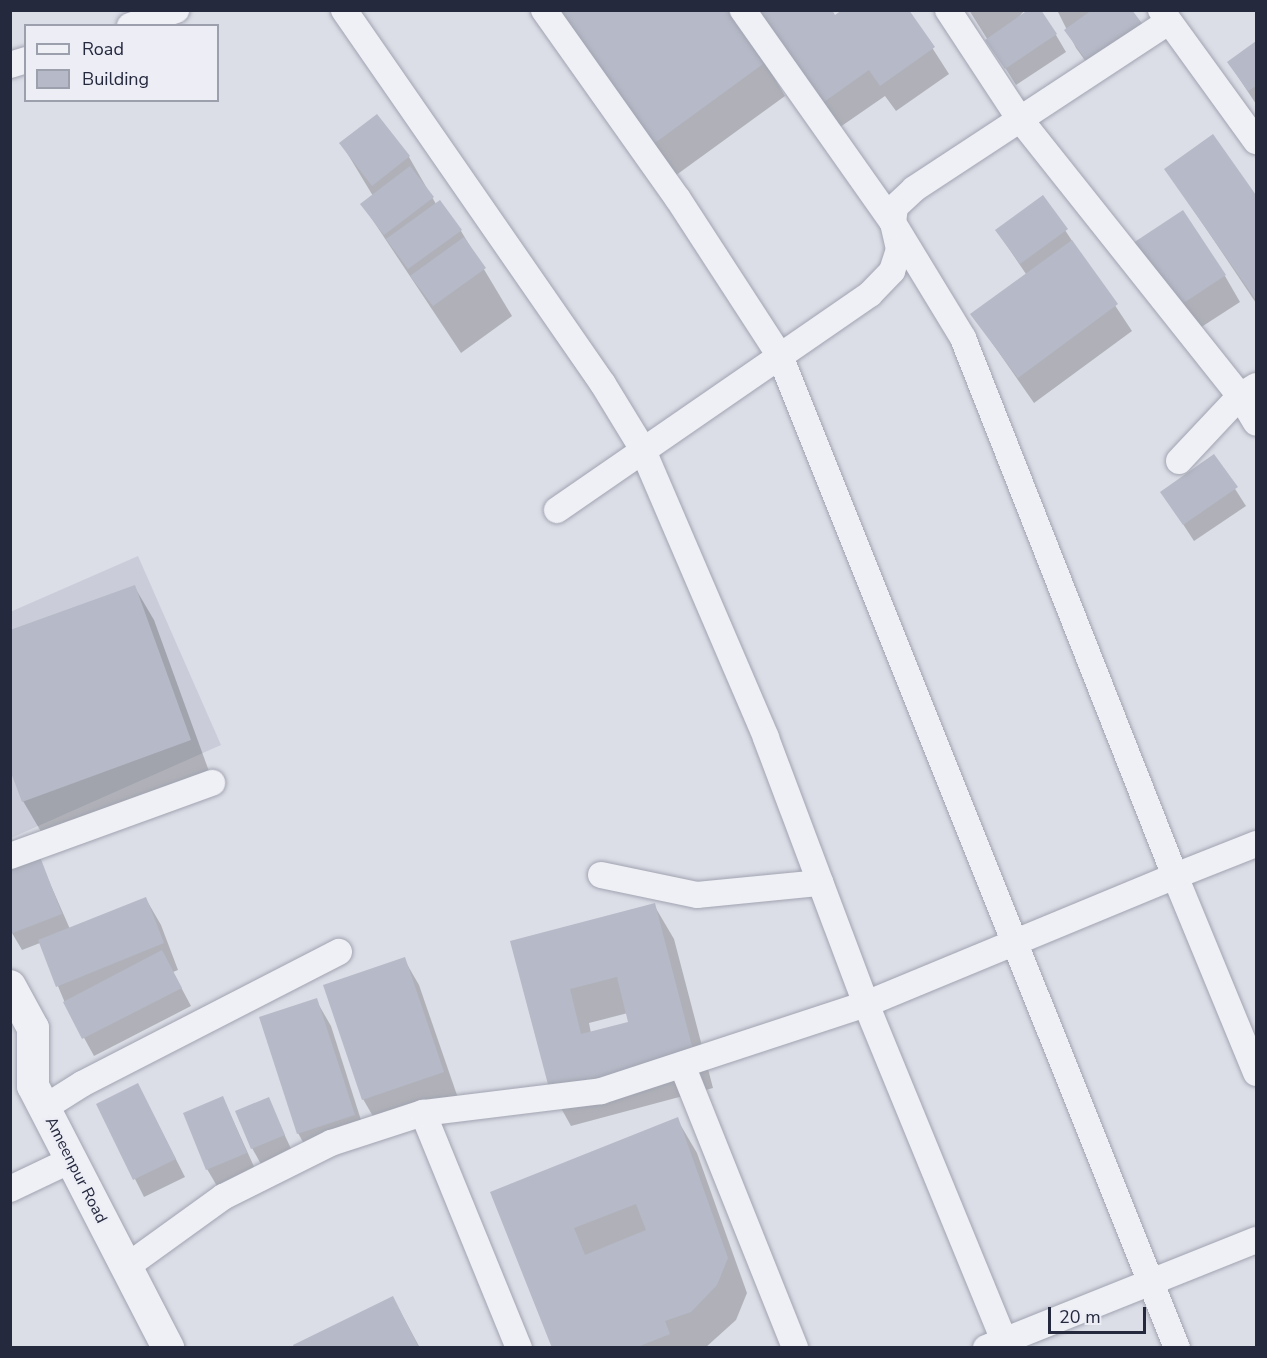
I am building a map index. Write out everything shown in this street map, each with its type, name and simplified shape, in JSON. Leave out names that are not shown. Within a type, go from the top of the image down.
[{"type":"street","points":[[136,24],[176,10]]},
{"type":"street","points":[[344,10],[603,384],[642,448],[766,738],[866,1004],[999,1345],[1257,1240]]},
{"type":"street","points":[[544,10],[678,199],[780,356],[1177,1347]]},
{"type":"street","points":[[743,10],[893,222],[963,338],[1175,876],[1257,1073]]},
{"type":"street","points":[[948,10],[1019,118],[1248,391],[1257,423]]},
{"type":"street","points":[[557,510],[642,448],[870,294],[892,271],[899,249],[893,222],[895,207],[914,189],[1165,16],[1257,141]]},
{"type":"street","points":[[1179,461],[1248,391]]},
{"type":"street","points":[[10,856],[212,783]]},
{"type":"street","points":[[126,1267],[223,1197],[331,1143],[423,1113],[601,1091],[682,1065],[866,1004],[1015,941],[1257,844]]},
{"type":"street","points":[[601,875],[698,895],[820,883]]},
{"type":"street","points":[[29,1088],[82,1084],[339,952]]},
{"type":"street","name":"Ameenpur Road","points":[[10,986],[33,1028],[29,1088],[71,1160],[168,1347]]},
{"type":"street","points":[[682,1065],[795,1347]]},
{"type":"street","points":[[423,1113],[519,1347]]},
{"type":"street","points":[[10,1190],[71,1160]]},
{"type":"shaded area","points":[[138,556],[221,745],[11,838],[10,612]]},
{"type":"building","points":[[549,10],[729,10],[767,61],[648,148]]},
{"type":"building","points":[[753,10],[832,10],[835,15],[842,10],[909,10],[935,47],[880,86],[869,70],[814,109]]},
{"type":"building","points":[[1028,10],[1041,10],[1057,34],[1005,69],[985,40]]},
{"type":"building","points":[[1092,10],[1132,10],[1144,26],[1089,64],[1064,30]]},
{"type":"building","points":[[1256,41],[1256,86],[1248,91],[1227,62]]},
{"type":"building","points":[[377,114],[410,156],[372,186],[339,143]]},
{"type":"building","points":[[1213,134],[1256,195],[1256,300],[1164,169]]},
{"type":"building","points":[[410,166],[434,197],[384,235],[360,204]]},
{"type":"building","points":[[1043,195],[1068,229],[1020,264],[995,230]]},
{"type":"building","points":[[440,200],[462,230],[408,269],[386,239]]},
{"type":"building","points":[[1183,210],[1226,275],[1173,310],[1130,245]]},
{"type":"building","points":[[464,237],[486,268],[433,306],[410,276]]},
{"type":"building","points":[[1072,240],[1118,304],[1018,378],[970,314]]},
{"type":"building","points":[[1214,454],[1238,487],[1183,525],[1160,492]]},
{"type":"building","points":[[135,585],[191,740],[22,802],[10,770],[10,630]]},
{"type":"building","points":[[39,854],[62,914],[10,934],[10,865]]},
{"type":"building","points":[[146,897],[164,943],[56,987],[38,940]]},
{"type":"building","points":[[655,903],[694,1054],[550,1092],[510,941]],"holes":[[[617,977],[628,1022],[581,1034],[570,989]]]},
{"type":"building","points":[[162,950],[182,988],[82,1039],[63,1002]]},
{"type":"building","points":[[405,957],[444,1072],[362,1100],[323,985]]},
{"type":"building","points":[[317,998],[355,1115],[297,1134],[259,1017]]},
{"type":"building","points":[[138,1083],[176,1159],[133,1180],[96,1104]]},
{"type":"building","points":[[223,1096],[247,1153],[206,1170],[183,1113]]},
{"type":"building","points":[[269,1097],[285,1135],[251,1149],[235,1111]]},
{"type":"building","points":[[678,1117],[728,1258],[717,1285],[691,1312],[665,1321],[670,1334],[635,1348],[552,1348],[490,1192]],"holes":[[[636,1204],[646,1230],[585,1255],[574,1228]]]},
{"type":"building","points":[[393,1296],[419,1348],[294,1348],[293,1345]]}]
